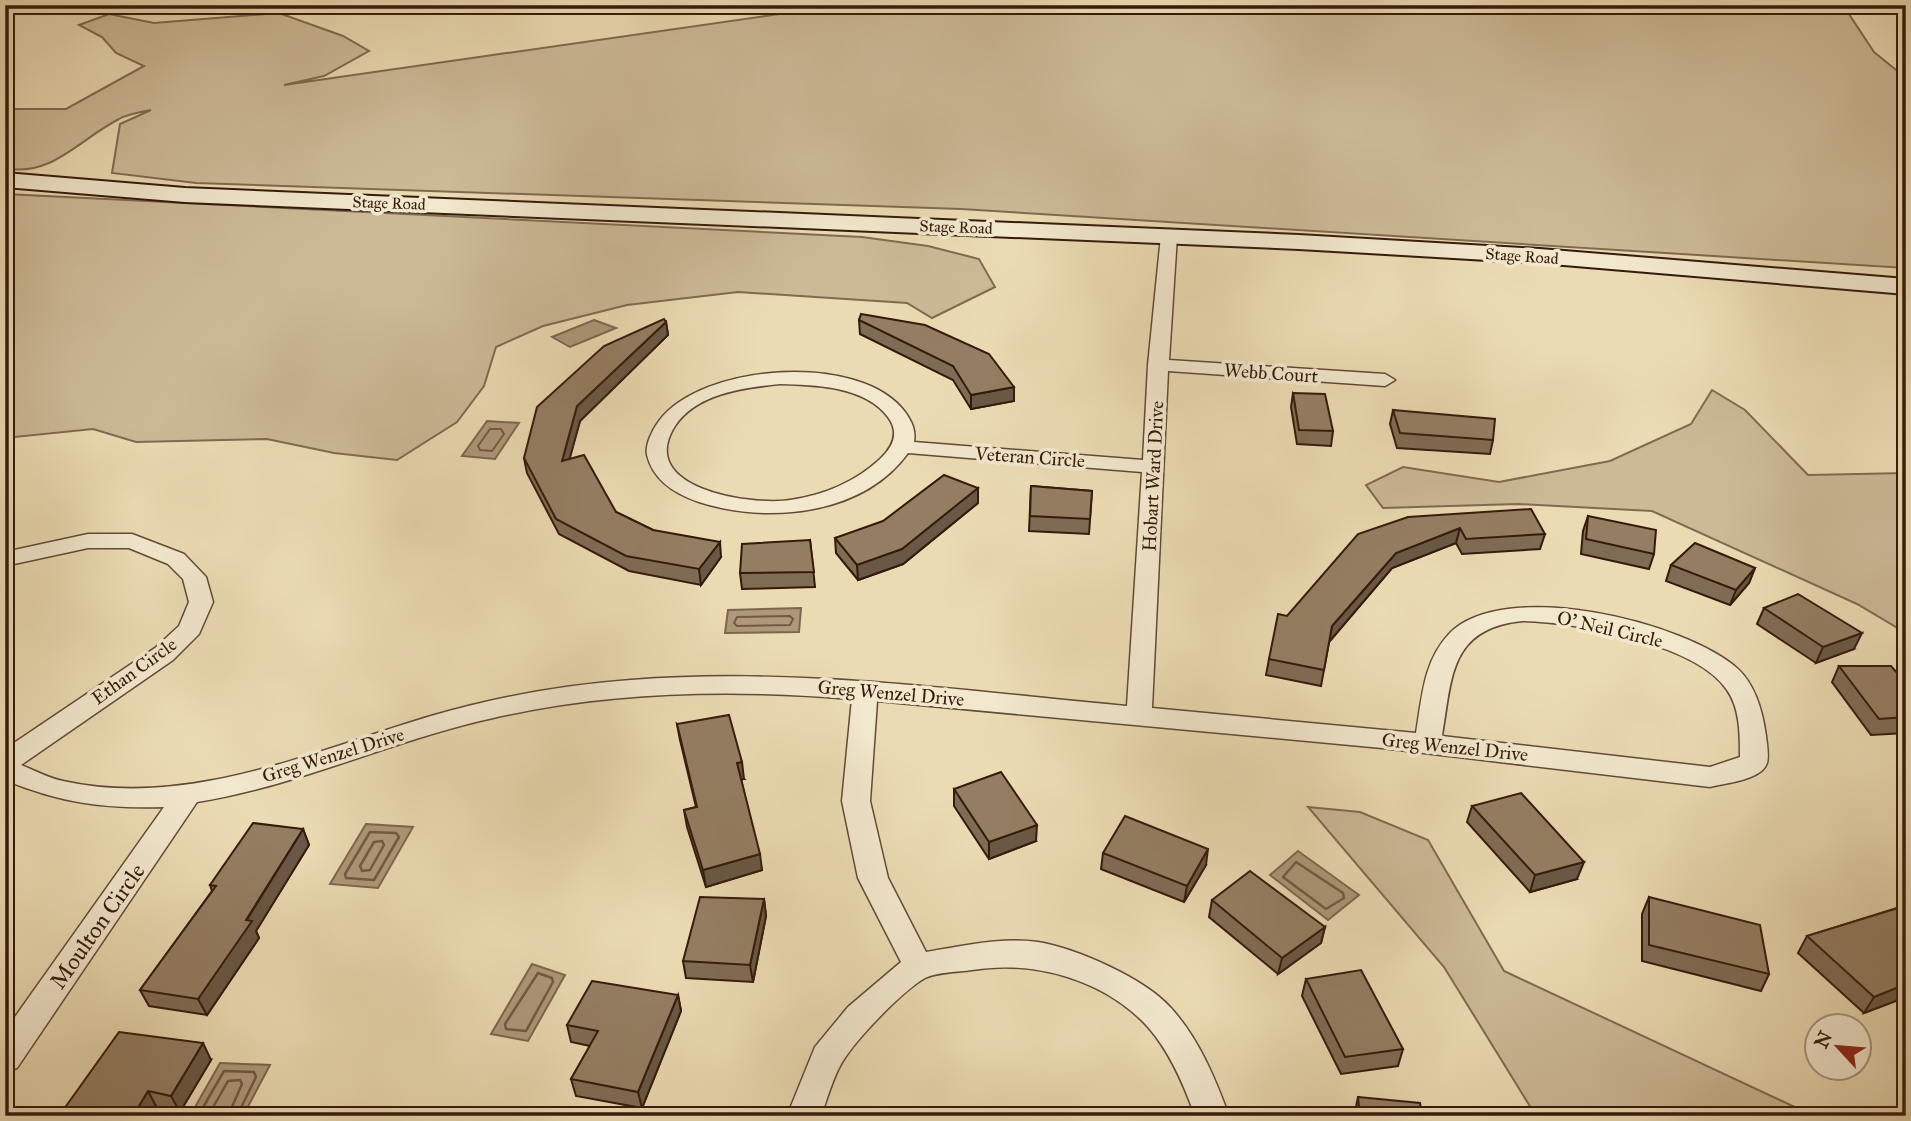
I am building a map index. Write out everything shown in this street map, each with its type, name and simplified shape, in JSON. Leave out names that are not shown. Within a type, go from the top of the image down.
[{"type":"street","name":"Stage Road","points":[[5,180],[199,195],[1168,236],[1540,256],[1906,287]]},
{"type":"street","name":"Hobart Ward Drive","points":[[1139,715],[1155,467],[1157,365],[1168,236]]},
{"type":"street","name":"Webb Court","points":[[1157,365],[1385,380]]},
{"type":"street","points":[[780,378],[828,381],[872,395],[891,407],[901,419],[906,435],[905,447],[859,486],[836,496],[785,508],[723,503],[692,492],[666,477],[656,455],[657,441],[667,424],[687,404],[711,391],[748,381],[780,378]]},
{"type":"street","name":"Veteran Circle","points":[[905,447],[1155,467]]},
{"type":"street","name":"Ethan Circle","points":[[5,559],[88,541],[132,541],[176,559],[194,577],[201,602],[190,629],[163,654],[5,762]]},
{"type":"street","name":"O' Neil Circle","points":[[1427,744],[1435,705],[1436,681],[1444,658],[1459,639],[1473,628],[1499,617],[1522,613],[1595,621],[1682,647],[1730,676],[1745,700],[1753,727]]},
{"type":"street","name":"Greg Wenzel Drive","points":[[5,769],[58,790],[102,797],[188,794],[323,762],[415,730],[492,709],[581,693],[659,684],[735,683],[864,691],[1139,715],[1427,744],[1710,777],[1737,771],[1754,762],[1753,727]]},
{"type":"street","points":[[864,691],[856,800],[873,878],[918,966]]},
{"type":"street","name":"Moulton Circle","points":[[5,1058],[188,794]]},
{"type":"street","points":[[804,1116],[827,1057],[859,1017],[918,966],[993,954],[1038,955],[1079,967],[1124,990],[1159,1017],[1196,1072],[1212,1116]]},
{"type":"shaded area","points":[[842,5],[1843,5],[1874,52],[1906,78],[1906,268],[961,209],[196,183],[112,173],[120,124],[151,110],[119,119],[51,162],[22,170],[5,168],[5,109],[66,109],[144,66],[116,53],[102,37],[79,25],[109,14],[154,23],[279,13],[343,36],[369,51],[324,76],[284,85]]},
{"type":"shaded area","points":[[6,194],[862,237],[928,246],[979,259],[995,287],[932,318],[907,303],[738,292],[627,305],[543,326],[496,347],[484,386],[457,422],[397,460],[334,453],[267,439],[136,442],[93,429],[5,438]]},
{"type":"shaded area","points":[[1712,390],[1745,410],[1808,475],[1906,473],[1906,633],[1857,604],[1652,511],[1518,504],[1383,508],[1366,485],[1403,467],[1499,482],[1610,461],[1691,424]]},
{"type":"shaded area","points":[[1308,807],[1360,812],[1428,840],[1504,971],[1814,1116],[1536,1116],[1444,967]]},
{"type":"water","points":[[594,320],[616,328],[570,347],[552,337]]},
{"type":"water","points":[[487,421],[519,423],[495,459],[462,456]]},
{"type":"water","points":[[801,608],[799,632],[725,633],[728,610]]},
{"type":"water","points":[[366,824],[413,827],[378,888],[330,884]]},
{"type":"water","points":[[1298,851],[1359,895],[1328,920],[1270,875]]},
{"type":"water","points":[[532,964],[565,975],[528,1041],[491,1034]]},
{"type":"water","points":[[220,1063],[270,1065],[243,1116],[190,1116]]},
{"type":"building","points":[[861,314],[925,325],[989,354],[1014,387],[971,395],[953,366],[859,320]]},
{"type":"building","points":[[664,319],[666,322],[577,406],[562,461],[584,455],[616,512],[653,530],[720,542],[699,569],[626,556],[556,519],[524,458],[537,407],[604,346]]},
{"type":"building","points":[[1293,393],[1325,394],[1333,431],[1299,430]]},
{"type":"building","points":[[1393,410],[1495,419],[1493,440],[1400,433]]},
{"type":"building","points":[[944,475],[978,488],[902,549],[857,565],[835,538],[883,521]]},
{"type":"building","points":[[1031,486],[1092,491],[1090,519],[1030,516]]},
{"type":"building","points":[[1531,509],[1545,534],[1466,539],[1460,528],[1396,553],[1332,626],[1324,670],[1269,659],[1278,614],[1287,616],[1358,534],[1408,517]]},
{"type":"building","points":[[1588,516],[1656,530],[1654,554],[1586,539]]},
{"type":"building","points":[[810,540],[814,572],[740,573],[742,544]]},
{"type":"building","points":[[1695,543],[1755,568],[1736,590],[1671,565]]},
{"type":"building","points":[[1798,594],[1862,633],[1823,647],[1764,608]]},
{"type":"building","points":[[1839,666],[1891,666],[1906,683],[1906,717],[1879,719]]},
{"type":"building","points":[[729,715],[742,762],[737,763],[760,854],[703,870],[684,810],[697,807],[677,724]]},
{"type":"building","points":[[1001,772],[1037,825],[989,842],[954,789]]},
{"type":"building","points":[[1521,793],[1584,862],[1535,875],[1472,806]]},
{"type":"building","points":[[1125,816],[1208,849],[1187,886],[1103,853]]},
{"type":"building","points":[[253,823],[303,829],[246,920],[252,921],[198,999],[140,990],[216,886],[210,885]]},
{"type":"building","points":[[1250,871],[1325,927],[1282,958],[1212,900]]},
{"type":"building","points":[[700,897],[764,899],[750,965],[683,961]]},
{"type":"building","points":[[1649,897],[1760,925],[1769,974],[1649,945]]},
{"type":"building","points":[[1898,908],[1906,915],[1906,984],[1874,997],[1807,936]]},
{"type":"building","points":[[1361,970],[1403,1049],[1345,1057],[1306,979]]},
{"type":"building","points":[[592,981],[678,995],[638,1092],[571,1079],[598,1031],[567,1025]]},
{"type":"building","points":[[119,1032],[203,1043],[171,1096],[148,1091],[133,1116],[59,1116]]},
{"type":"building","points":[[1358,1097],[1420,1103],[1422,1116],[1360,1116]]}]
